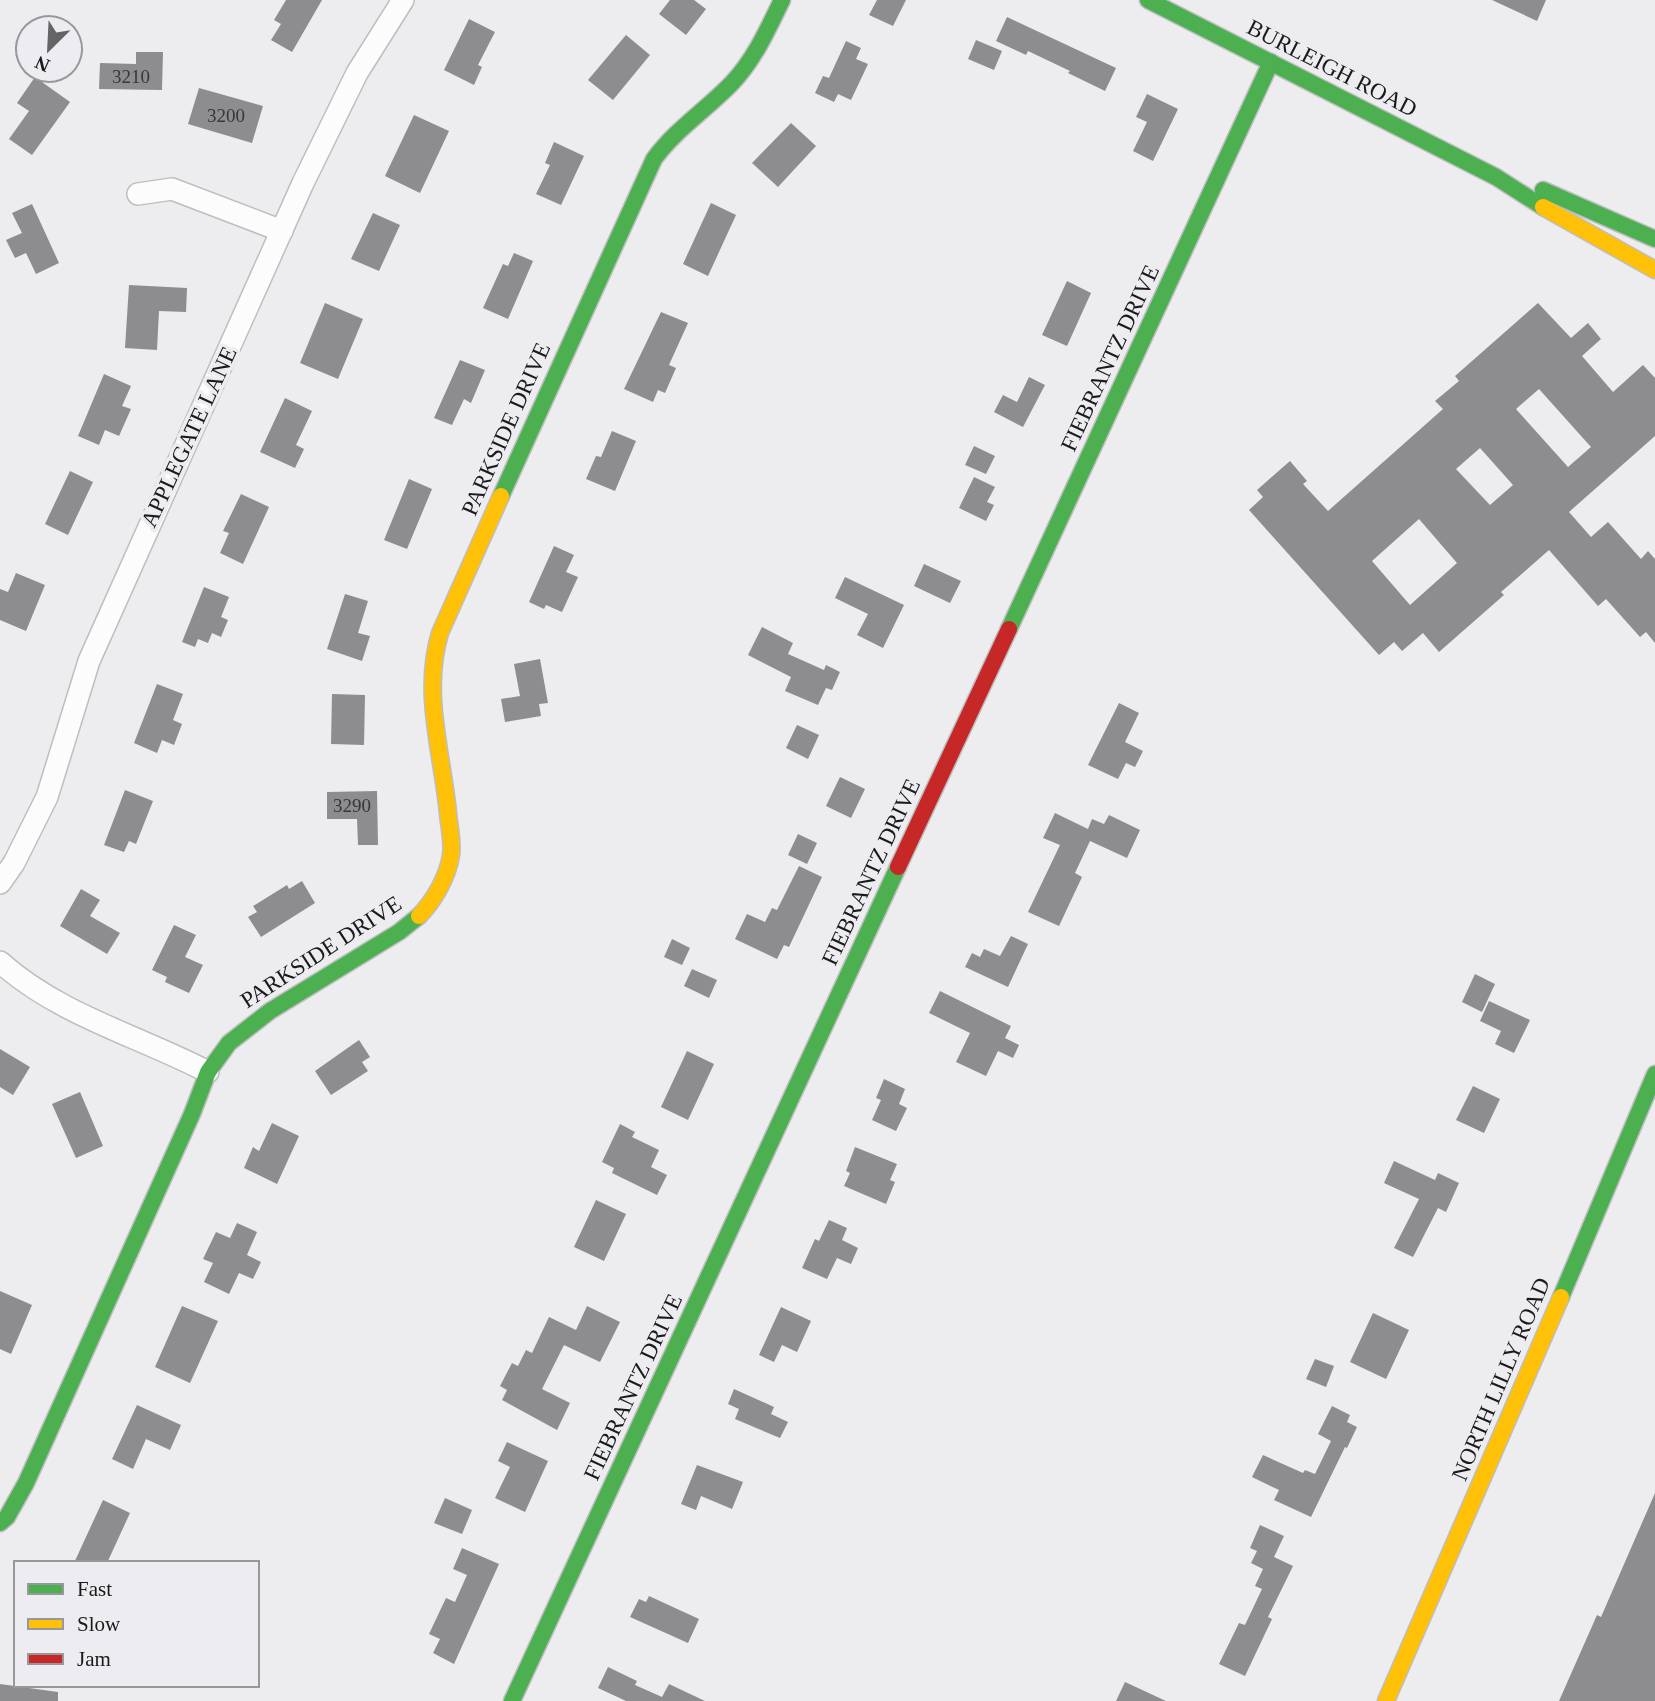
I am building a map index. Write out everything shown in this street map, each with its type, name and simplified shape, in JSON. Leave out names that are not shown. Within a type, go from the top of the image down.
[{"type":"street","name":"APPLEGATE LANE","points":[[0,883],[14,863],[47,797],[89,661],[282,231],[357,73],[402,0]]},
{"type":"street","name":"PARKSIDE DRIVE","points":[[0,1523],[7,1517],[26,1483],[192,1114],[208,1072],[229,1043],[244,1030],[297,993],[399,932],[422,913],[448,872],[453,852],[431,687],[433,656],[440,634],[654,159],[676,132],[730,85],[743,70],[768,30],[782,0]]},
{"type":"street","name":"BURLEIGH ROAD","points":[[1148,0],[1496,177],[1560,218],[1655,270]]},
{"type":"street","name":"FIEBRANTZ DRIVE","points":[[512,1701],[1271,62]]},
{"type":"street","name":"BURLEIGH ROAD","points":[[1496,177],[1525,182],[1655,239]]},
{"type":"street","points":[[138,194],[172,189],[282,231]]},
{"type":"street","points":[[0,962],[31,985],[76,1012],[208,1072]]},
{"type":"street","name":"NORTH LILLY ROAD","points":[[1386,1701],[1655,1074]]},
{"type":"building","points":[[286,0],[322,0],[292,52],[271,40],[281,24],[274,20]]},
{"type":"building","points":[[670,0],[694,0],[706,9],[686,35],[659,14]]},
{"type":"building","points":[[877,0],[906,0],[893,26],[869,15]]},
{"type":"building","points":[[1492,0],[1546,0],[1537,21]]},
{"type":"building","points":[[1007,17],[1116,68],[1105,91],[1028,51],[1026,55],[996,41]]},
{"type":"building","points":[[469,19],[495,32],[478,65],[482,67],[474,85],[444,70]]},
{"type":"building","points":[[626,35],[650,55],[613,100],[588,80]]},
{"type":"building","points":[[976,40],[1002,51],[994,70],[968,59]]},
{"type":"building","points":[[846,41],[861,48],[856,59],[868,64],[851,100],[838,94],[834,102],[815,93],[823,76],[829,78]]},
{"type":"building","points":[[136,52],[163,52],[162,90],[99,89],[100,63],[136,64]]},
{"type":"building","points":[[30,84],[45,84],[70,102],[32,155],[9,139],[29,111],[17,103]]},
{"type":"building","points":[[199,88],[263,106],[252,143],[188,124]]},
{"type":"building","points":[[1147,94],[1178,109],[1153,161],[1133,151],[1147,122],[1136,117]]},
{"type":"building","points":[[414,115],[449,131],[420,193],[385,176]]},
{"type":"building","points":[[791,123],[816,146],[778,187],[752,163]]},
{"type":"building","points":[[554,142],[584,156],[561,205],[536,194],[550,165],[545,163]]},
{"type":"building","points":[[711,203],[736,215],[708,276],[683,264]]},
{"type":"building","points":[[32,204],[59,263],[36,274],[26,253],[15,258],[6,240],[22,233],[12,213]]},
{"type":"building","points":[[373,213],[400,225],[379,271],[351,259]]},
{"type":"building","points":[[514,253],[533,261],[508,319],[483,308],[503,264],[508,266]]},
{"type":"building","points":[[1067,281],[1091,293],[1067,346],[1042,335]]},
{"type":"building","points":[[129,285],[187,288],[186,312],[159,311],[157,350],[125,348]]},
{"type":"building","points":[[325,303],[363,319],[338,379],[300,363]]},
{"type":"building","points":[[1538,303],[1571,338],[1588,323],[1601,339],[1582,356],[1613,392],[1643,365],[1655,378],[1655,436],[1569,512],[1591,537],[1608,522],[1641,559],[1648,551],[1655,559],[1655,643],[1646,632],[1640,637],[1606,599],[1598,606],[1549,550],[1501,592],[1504,595],[1439,652],[1423,633],[1402,651],[1394,642],[1379,655],[1249,510],[1263,497],[1257,490],[1290,461],[1307,481],[1303,484],[1328,511],[1443,409],[1435,401],[1459,381],[1455,376]],"holes":[[[1539,389],[1591,447],[1568,467],[1516,409]],[[1480,448],[1513,485],[1490,505],[1456,469]],[[1419,519],[1457,563],[1410,605],[1372,561]]]},
{"type":"building","points":[[661,312],[688,323],[669,365],[676,368],[665,393],[658,390],[653,402],[624,389]]},
{"type":"building","points":[[460,360],[485,370],[471,403],[464,399],[452,425],[434,418]]},
{"type":"building","points":[[104,374],[131,386],[122,406],[131,409],[119,436],[105,430],[99,445],[78,436]]},
{"type":"building","points":[[1029,377],[1045,385],[1023,427],[994,412],[1003,395],[1017,402]]},
{"type":"building","points":[[285,398],[312,411],[296,445],[304,449],[295,468],[260,452]]},
{"type":"building","points":[[612,431],[636,441],[615,491],[586,479],[596,456],[601,457]]},
{"type":"building","points":[[974,446],[995,456],[986,474],[965,465]]},
{"type":"building","points":[[70,471],[93,482],[68,535],[45,524]]},
{"type":"building","points":[[974,477],[995,487],[987,502],[994,505],[986,521],[959,508]]},
{"type":"building","points":[[409,479],[432,489],[407,549],[384,540]]},
{"type":"building","points":[[241,494],[269,507],[243,564],[220,553],[229,533],[223,531]]},
{"type":"building","points":[[554,546],[574,555],[566,572],[578,577],[562,612],[546,605],[544,609],[529,602]]},
{"type":"building","points":[[924,564],[961,581],[950,603],[914,586]]},
{"type":"building","points":[[16,573],[45,585],[26,631],[0,620],[0,589],[8,592]]},
{"type":"building","points":[[845,577],[904,605],[883,648],[857,635],[868,614],[835,598]]},
{"type":"building","points":[[204,587],[229,597],[221,617],[228,620],[221,637],[212,633],[208,643],[198,639],[195,647],[182,642]]},
{"type":"building","points":[[345,594],[368,601],[358,633],[370,636],[362,661],[327,649]]},
{"type":"building","points":[[762,627],[793,643],[788,654],[824,670],[826,665],[840,672],[832,690],[826,688],[818,705],[785,691],[791,677],[748,655]]},
{"type":"building","points":[[540,659],[548,703],[539,704],[541,716],[505,722],[501,699],[520,696],[514,664]]},
{"type":"building","points":[[157,684],[183,694],[173,720],[182,724],[174,745],[162,740],[157,753],[134,743]]},
{"type":"building","points":[[332,694],[365,695],[364,745],[331,744]]},
{"type":"building","points":[[1119,703],[1139,713],[1125,742],[1143,751],[1135,767],[1126,763],[1118,779],[1088,765]]},
{"type":"building","points":[[797,725],[819,735],[808,759],[786,748]]},
{"type":"building","points":[[840,777],[865,789],[851,818],[826,806]]},
{"type":"building","points":[[125,790],[153,801],[136,844],[129,841],[124,852],[104,845]]},
{"type":"building","points":[[377,791],[378,845],[358,845],[357,819],[327,819],[327,792]]},
{"type":"building","points":[[1055,813],[1088,829],[1092,819],[1104,824],[1109,815],[1140,830],[1127,858],[1090,841],[1075,873],[1082,877],[1059,926],[1028,912],[1060,845],[1043,838]]},
{"type":"building","points":[[798,834],[817,843],[807,864],[788,855]]},
{"type":"building","points":[[799,866],[822,877],[789,947],[784,945],[777,959],[735,939],[747,914],[765,922],[772,908],[777,910]]},
{"type":"building","points":[[302,881],[315,903],[261,937],[248,917],[257,912],[253,906],[287,885],[289,889]]},
{"type":"building","points":[[81,889],[100,900],[90,916],[120,933],[107,954],[60,926]]},
{"type":"building","points":[[174,925],[196,935],[185,957],[203,965],[189,993],[165,982],[167,977],[152,970]]},
{"type":"building","points":[[1011,936],[1028,944],[1008,987],[965,967],[972,953],[980,957],[984,949],[1000,956]]},
{"type":"building","points":[[672,939],[690,948],[682,965],[664,957]]},
{"type":"building","points":[[692,969],[717,980],[709,998],[684,986]]},
{"type":"building","points":[[1475,974],[1495,984],[1482,1012],[1462,1002]]},
{"type":"building","points":[[940,991],[1011,1026],[1005,1038],[1019,1045],[1013,1058],[998,1051],[986,1076],[956,1062],[970,1033],[929,1013]]},
{"type":"building","points":[[1489,1001],[1530,1020],[1514,1053],[1495,1044],[1501,1031],[1480,1021]]},
{"type":"building","points":[[359,1040],[370,1057],[362,1062],[368,1071],[331,1095],[315,1071]]},
{"type":"building","points":[[0,1049],[30,1067],[13,1095],[0,1087]]},
{"type":"building","points":[[687,1051],[714,1064],[688,1120],[661,1107]]},
{"type":"building","points":[[884,1079],[905,1089],[899,1104],[907,1108],[896,1131],[872,1120],[881,1100],[876,1098]]},
{"type":"building","points":[[1473,1086],[1500,1099],[1484,1133],[1456,1120]]},
{"type":"building","points":[[80,1092],[103,1146],[76,1158],[52,1104]]},
{"type":"building","points":[[272,1123],[299,1136],[277,1184],[244,1168],[253,1147],[259,1151]]},
{"type":"building","points":[[620,1124],[635,1132],[632,1137],[659,1150],[651,1167],[667,1175],[657,1195],[612,1173],[614,1168],[602,1162]]},
{"type":"building","points":[[855,1147],[897,1164],[890,1180],[895,1182],[886,1204],[844,1186],[850,1173],[846,1171]]},
{"type":"building","points":[[1394,1161],[1435,1180],[1438,1173],[1459,1183],[1446,1212],[1438,1208],[1413,1257],[1394,1248],[1419,1199],[1384,1183]]},
{"type":"building","points":[[596,1200],[626,1214],[604,1261],[574,1247]]},
{"type":"building","points":[[829,1220],[847,1228],[842,1240],[858,1248],[851,1264],[837,1258],[827,1279],[802,1268],[815,1239],[819,1241]]},
{"type":"building","points":[[237,1223],[257,1232],[247,1255],[261,1262],[253,1279],[239,1273],[229,1294],[204,1282],[213,1263],[203,1259],[216,1232],[230,1238]]},
{"type":"building","points":[[0,1291],[32,1305],[11,1354],[0,1349]]},
{"type":"building","points":[[182,1306],[218,1321],[190,1383],[155,1367]]},
{"type":"building","points":[[587,1306],[620,1322],[600,1362],[564,1345],[542,1389],[570,1403],[557,1430],[502,1400],[507,1390],[500,1386],[512,1363],[518,1366],[526,1350],[532,1353],[549,1317],[576,1330]]},
{"type":"building","points":[[781,1307],[811,1321],[797,1352],[782,1345],[774,1362],[759,1355]]},
{"type":"building","points":[[1373,1313],[1409,1330],[1386,1379],[1350,1362]]},
{"type":"building","points":[[1315,1359],[1334,1366],[1326,1387],[1306,1379]]},
{"type":"building","points":[[734,1389],[774,1407],[771,1414],[788,1422],[780,1438],[735,1419],[739,1409],[728,1404]]},
{"type":"building","points":[[137,1405],[181,1425],[170,1450],[146,1439],[133,1469],[112,1459]]},
{"type":"building","points":[[1332,1406],[1350,1415],[1347,1422],[1357,1427],[1311,1517],[1274,1500],[1279,1490],[1252,1477],[1263,1455],[1303,1473],[1305,1470],[1315,1474],[1331,1441],[1318,1434]]},
{"type":"building","points":[[507,1442],[548,1461],[525,1512],[495,1498],[510,1467],[498,1461]]},
{"type":"building","points":[[697,1465],[743,1482],[732,1509],[701,1496],[696,1510],[681,1504]]},
{"type":"building","points":[[1655,1493],[1655,1701],[1559,1701],[1597,1615],[1601,1617]]},
{"type":"building","points":[[445,1498],[472,1510],[462,1534],[434,1523]]},
{"type":"building","points":[[103,1500],[130,1513],[108,1561],[75,1561]]},
{"type":"building","points":[[1260,1525],[1284,1536],[1274,1557],[1293,1566],[1268,1617],[1272,1619],[1245,1676],[1219,1664],[1239,1623],[1245,1625],[1262,1589],[1255,1586],[1263,1569],[1251,1563],[1257,1551],[1250,1548]]},
{"type":"building","points":[[462,1548],[499,1564],[454,1664],[433,1653],[440,1639],[429,1634],[446,1598],[455,1602],[467,1575],[453,1569]]},
{"type":"building","points":[[649,1596],[699,1619],[688,1643],[630,1617],[639,1599],[646,1602]]},
{"type":"building","points":[[608,1667],[637,1681],[635,1685],[662,1697],[669,1684],[705,1701],[626,1701],[598,1688]]},
{"type":"building","points":[[1125,1682],[1166,1701],[1116,1701]]},
{"type":"building","points":[[0,1684],[58,1692],[58,1701],[0,1701]]},
{"type":"traffic: fast","points":[[501,496],[654,159],[672,138],[740,74],[760,44],[782,0]]},
{"type":"traffic: fast","points":[[1148,0],[1496,177],[1543,207]]},
{"type":"traffic: fast","points":[[1009,629],[1271,62]]},
{"type":"traffic: fast","points":[[1543,190],[1655,239]]},
{"type":"traffic: fast","points":[[512,1701],[898,867]]},
{"type":"traffic: fast","points":[[0,1523],[7,1517],[26,1483],[192,1114],[208,1072],[229,1043],[270,1011],[399,932],[419,916]]},
{"type":"traffic: fast","points":[[1561,1297],[1655,1074]]},
{"type":"traffic: slow","points":[[1543,207],[1655,270]]},
{"type":"traffic: slow","points":[[419,916],[440,888],[451,850],[433,700],[435,655],[440,633],[501,496]]},
{"type":"traffic: slow","points":[[1386,1701],[1561,1297]]},
{"type":"traffic: jam","points":[[898,867],[1009,629]]}]
